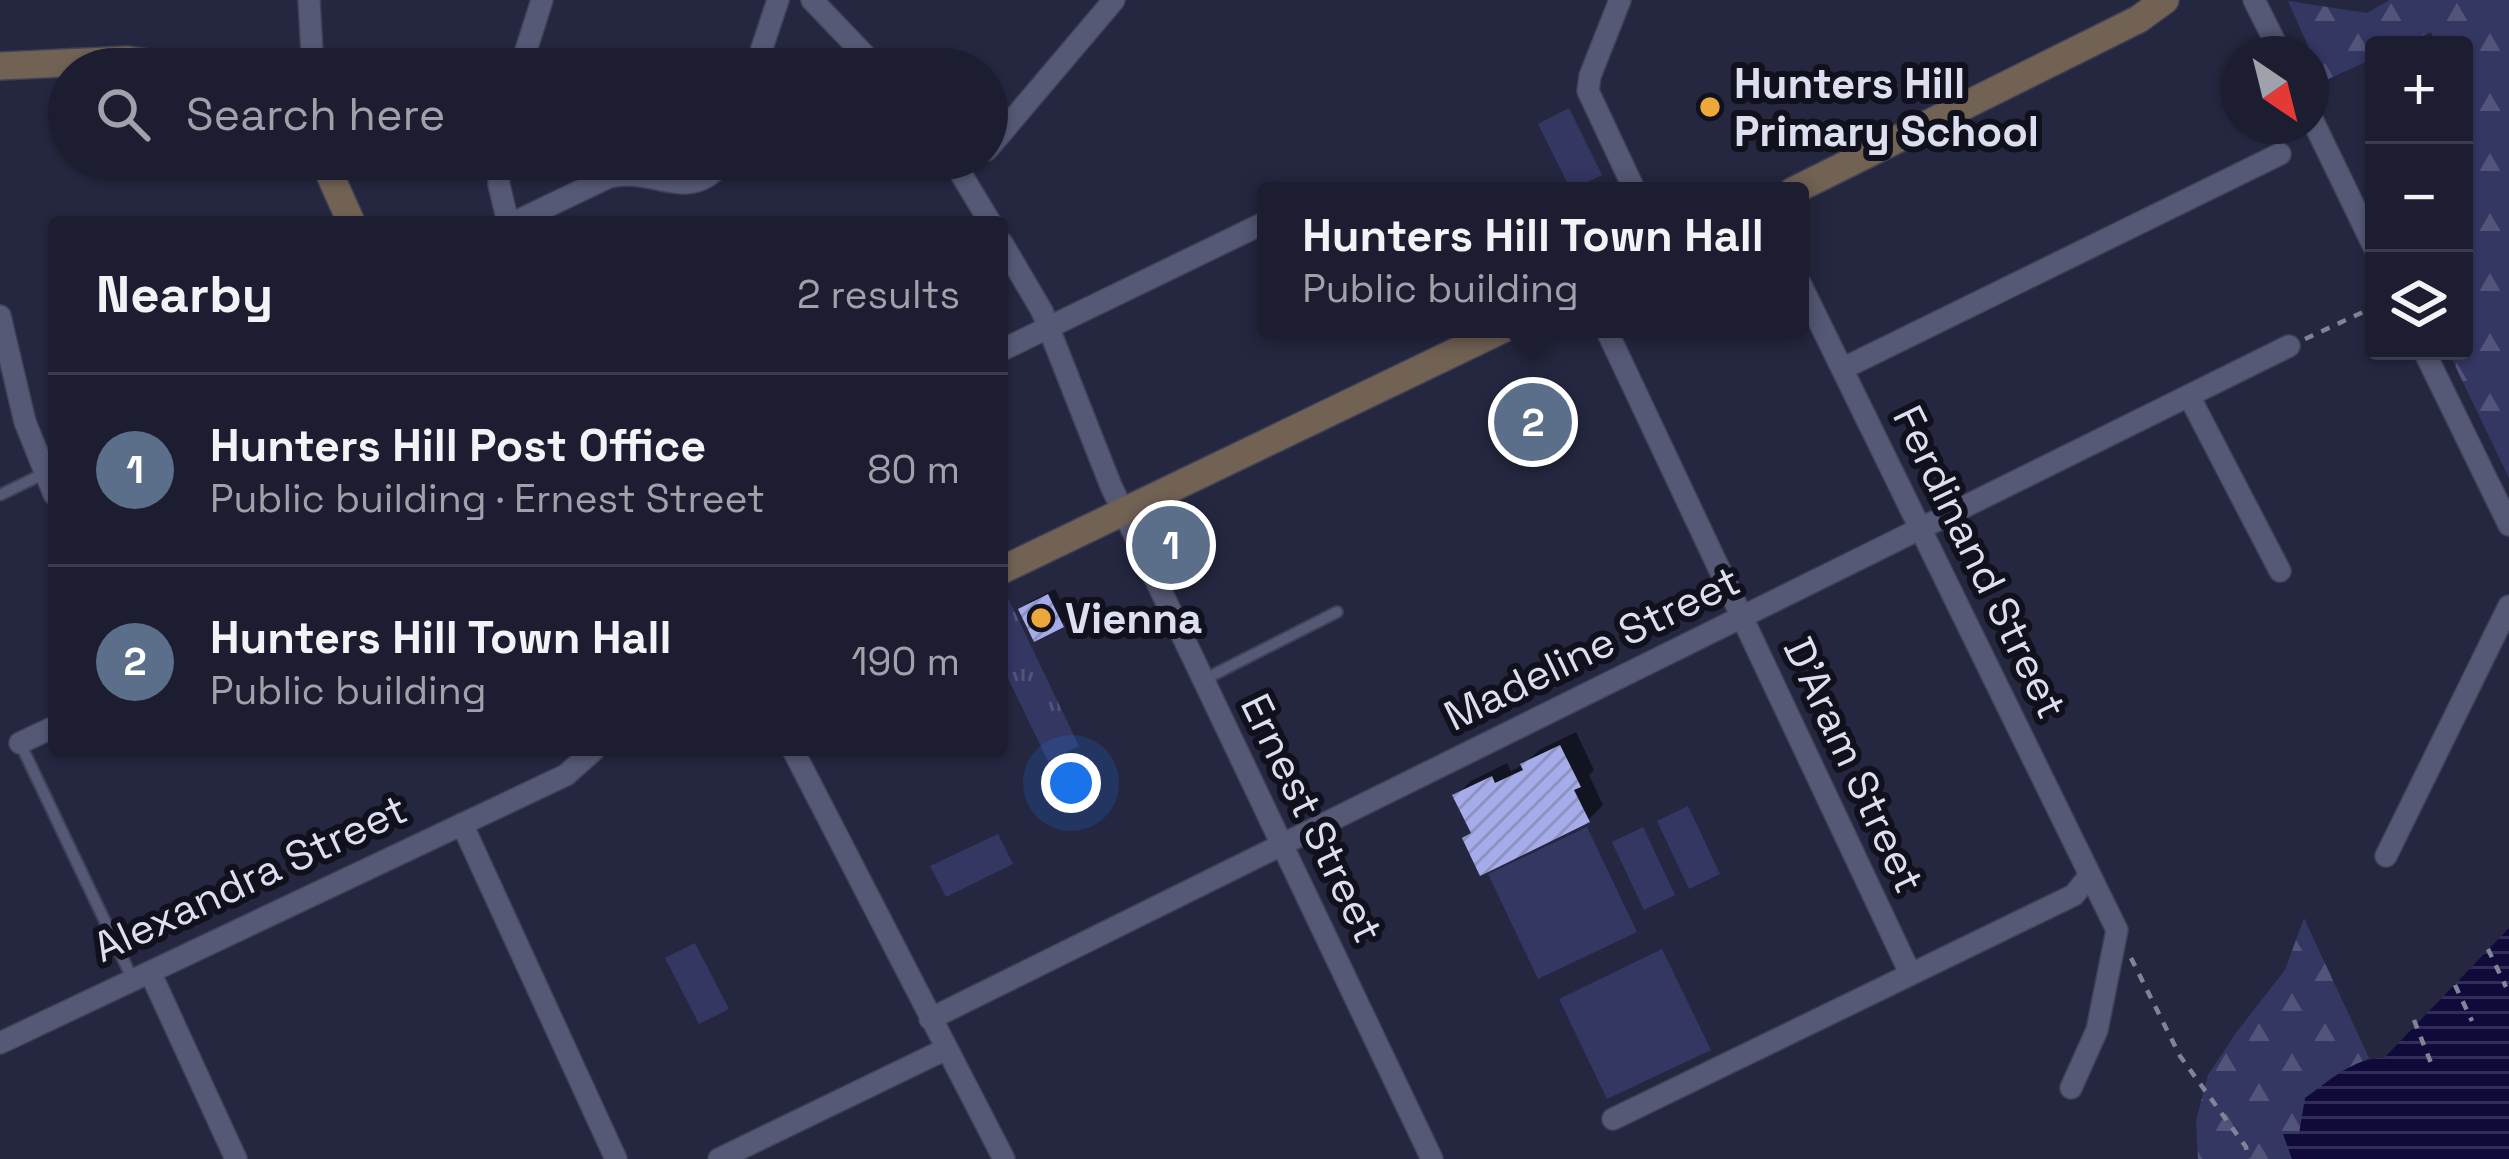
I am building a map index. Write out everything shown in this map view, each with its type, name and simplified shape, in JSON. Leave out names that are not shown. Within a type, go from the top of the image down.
[{"type":"street","points":[[309,0],[312,48]]},
{"type":"street","points":[[527,48],[542,0]]},
{"type":"street","points":[[762,48],[778,0]]},
{"type":"street","points":[[812,0],[858,48]]},
{"type":"street","points":[[1008,125],[1114,0]]},
{"type":"street","points":[[1620,0],[1589,76],[1588,91],[1631,182]]},
{"type":"street","points":[[1809,183],[2139,19],[2165,0]]},
{"type":"street","points":[[2254,0],[2272,36]]},
{"type":"street","points":[[0,66],[48,64]]},
{"type":"street","points":[[2324,144],[2365,228]]},
{"type":"street","points":[[1842,370],[2280,154]]},
{"type":"street","points":[[332,180],[348,216]]},
{"type":"street","points":[[499,180],[509,216]]},
{"type":"street","points":[[524,216],[602,180]]},
{"type":"street","points":[[670,180],[695,184],[704,180]]},
{"type":"street","points":[[964,180],[986,216]]},
{"type":"street","points":[[1008,347],[1257,227]]},
{"type":"street","name":"Ernest Street","points":[[1008,253],[1042,310],[1123,511],[1432,1159]]},
{"type":"street","name":"Ferdinand Street","points":[[1809,302],[2117,930],[2097,1030],[2071,1088]]},
{"type":"street","points":[[0,316],[25,422],[48,478]]},
{"type":"street","points":[[1008,567],[1484,338]]},
{"type":"street","name":"D'Aram Street","points":[[1610,338],[1910,973]]},
{"type":"street","name":"Madeline Street","points":[[930,1019],[2289,346]]},
{"type":"street","points":[[2428,360],[2509,525]]},
{"type":"street","points":[[2189,396],[2279,571]]},
{"type":"street","points":[[2386,856],[2509,606]]},
{"type":"street","points":[[20,743],[48,730]]},
{"type":"street","name":"Alexandra Street","points":[[0,1043],[566,775],[587,756]]},
{"type":"street","points":[[796,756],[1004,1159]]},
{"type":"street","points":[[462,824],[616,1159]]},
{"type":"street","points":[[1613,1119],[2074,895],[2090,875]]},
{"type":"street","points":[[141,976],[236,1159]]},
{"type":"street","points":[[718,1159],[946,1049]]},
{"type":"lane","points":[[0,495],[48,483]]},
{"type":"lane","points":[[1203,680],[1336,612]]},
{"type":"lane","points":[[20,743],[141,976]]},
{"type":"path","points":[[2289,346],[2365,311]]},
{"type":"path","points":[[2488,949],[2506,987]]},
{"type":"path","points":[[2131,957],[2180,1056],[2246,1148],[2248,1159]]},
{"type":"path","points":[[2455,985],[2472,1021]]},
{"type":"path","points":[[2414,1020],[2431,1063]]},
{"type":"green space","points":[[2390,0],[2509,0],[2509,478],[2452,360],[2473,360],[2473,36],[2433,36],[2431,32],[2365,36],[2365,62],[2329,79],[2329,36],[2304,36],[2288,1],[2367,13]]},
{"type":"green space","points":[[1569,108],[1602,175],[1588,182],[1567,182],[1538,124]]},
{"type":"green space","points":[[1008,598],[1079,746],[1048,761],[1008,678]]},
{"type":"green space","points":[[1688,806],[1720,874],[1689,889],[1657,821]]},
{"type":"green space","points":[[1587,827],[1637,932],[1538,979],[1488,874]]},
{"type":"green space","points":[[1643,827],[1675,895],[1644,910],[1612,842]]},
{"type":"green space","points":[[998,834],[1013,864],[946,897],[930,866]]},
{"type":"green space","points":[[2304,918],[2369,1058],[2339,1073],[2299,1134],[2284,1135],[2292,1159],[2198,1159],[2196,1121],[2208,1075],[2285,970]]},
{"type":"green space","points":[[695,943],[729,1009],[699,1024],[665,958]]},
{"type":"green space","points":[[1662,949],[1711,1050],[1607,1099],[1559,999]]},
{"type":"shaded area","points":[[2509,928],[2509,1159],[2292,1159],[2283,1134],[2299,1134],[2305,1098],[2352,1066],[2384,1058]]},
{"type":"building","name":"Vienna","points":[[1048,594],[1064,627],[1034,642],[1018,609]]},
{"type":"building","points":[[1560,745],[1581,787],[1574,790],[1590,822],[1480,876],[1462,838],[1471,833],[1452,795],[1492,776],[1495,783],[1523,770],[1520,764]]},
{"type":"place","name":"Hunters Hill Primary School","points":[[1710,107]]},
{"type":"place","name":"Hunters Hill Town Hall","points":[[1533,422]]},
{"type":"place","name":"Hunters Hill Post Office","points":[[1171,545]]},
{"type":"place","name":"Vienna","points":[[1041,618]]}]
